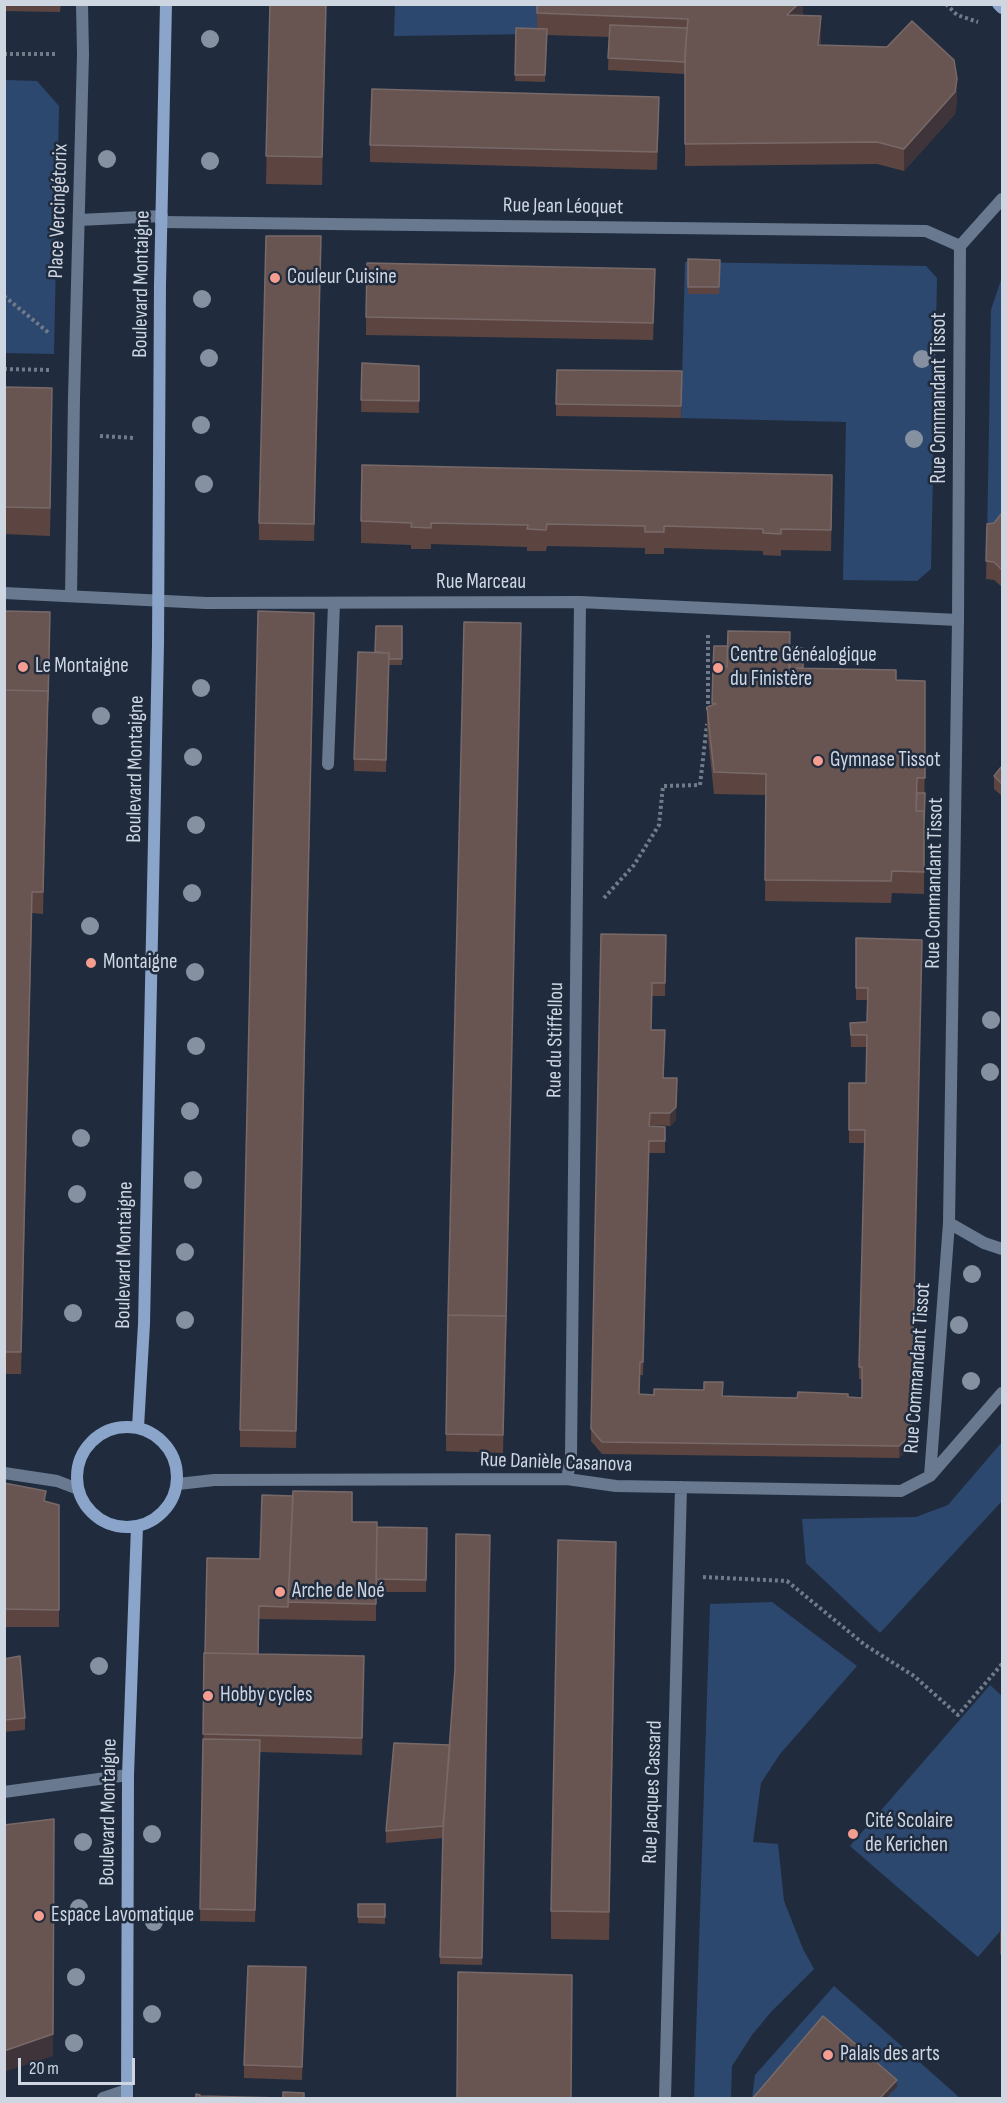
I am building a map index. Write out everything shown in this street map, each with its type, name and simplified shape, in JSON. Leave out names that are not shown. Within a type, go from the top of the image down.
[{"type":"main road","name":"Boulevard Montaigne","points":[[138,1427],[144,1324],[159,600],[161,219],[166,4]]},
{"type":"main road","points":[[998,4],[1002,8]]},
{"type":"main road","points":[[122,1427],[138,1427],[156,1435],[169,1448],[177,1466],[178,1484],[170,1504],[156,1519],[137,1527],[112,1525],[90,1512],[78,1489],[77,1472],[81,1456],[91,1442],[105,1431],[122,1427]]},
{"type":"main road","name":"Boulevard Montaigne","points":[[127,2094],[128,1775],[137,1527]]},
{"type":"street","name":"Place Vercingétorix","points":[[71,596],[83,54],[82,4]]},
{"type":"street","points":[[960,246],[1002,199]]},
{"type":"street","name":"Rue Jean Léoquet","points":[[79,220],[161,219],[926,231],[960,246]]},
{"type":"street","name":"Rue Commandant Tissot","points":[[930,1476],[949,1222],[958,620],[960,246]]},
{"type":"street","name":"Rue Marceau","points":[[4,593],[206,603],[580,602],[958,620]]},
{"type":"street","name":"Rue du Stiffellou","points":[[567,1479],[571,1456],[580,602]]},
{"type":"street","points":[[328,764],[334,603]]},
{"type":"street","points":[[949,1222],[984,1243],[1002,1250]]},
{"type":"street","points":[[930,1476],[1002,1393]]},
{"type":"street","points":[[4,1473],[57,1481],[78,1489]]},
{"type":"street","name":"Rue Danièle Casanova","points":[[178,1484],[214,1480],[567,1479],[616,1486],[901,1491],[930,1476]]},
{"type":"street","name":"Rue Jacques Cassard","points":[[665,2098],[681,1487]]},
{"type":"street","points":[[4,1792],[128,1775]]},
{"type":"street","points":[[103,2098],[127,2094]]},
{"type":"path","points":[[945,4],[957,15],[980,23]]},
{"type":"path","points":[[4,54],[83,54]]},
{"type":"path","points":[[4,296],[75,354]]},
{"type":"path","points":[[4,369],[75,370]]},
{"type":"path","points":[[73,436],[159,439]]},
{"type":"path","points":[[577,924],[634,865],[659,825],[663,786],[700,785],[707,729],[708,608]]},
{"type":"path","points":[[679,1576],[787,1581],[865,1645],[914,1676],[958,1715],[1002,1664]]},
{"type":"shaded area","points":[[395,5],[538,5],[537,34],[394,36]]},
{"type":"shaded area","points":[[5,80],[37,81],[59,106],[54,354],[5,353]]},
{"type":"shaded area","points":[[685,262],[926,266],[937,278],[931,569],[917,581],[843,580],[846,422],[681,418]]},
{"type":"shaded area","points":[[1002,277],[1002,531],[987,542],[991,310]]},
{"type":"shaded area","points":[[1002,1442],[1002,1501],[880,1633],[806,1563],[802,1519],[916,1517],[948,1505]]},
{"type":"shaded area","points":[[772,1602],[857,1666],[780,1754],[761,1783],[753,1842],[778,1844],[784,1901],[803,1949],[814,1969],[771,2012],[752,2035],[732,2066],[731,2098],[694,2098],[710,1604]]},
{"type":"shaded area","points":[[990,1685],[1002,1696],[1002,1929],[978,1957],[850,1846]]},
{"type":"shaded area","points":[[834,1986],[960,2098],[886,2098],[896,2087],[752,2098],[755,2075]]},
{"type":"building","points":[[270,4],[326,4],[322,157],[266,156]]},
{"type":"building","points":[[537,4],[798,4],[787,15],[821,16],[818,45],[887,47],[912,21],[954,60],[957,79],[955,92],[904,149],[877,142],[685,144],[685,53],[688,19],[537,13]]},
{"type":"building","points":[[610,25],[687,28],[685,62],[608,58]]},
{"type":"building","points":[[516,28],[547,29],[545,75],[515,75]]},
{"type":"building","points":[[372,89],[659,97],[657,152],[370,145]]},
{"type":"building","points":[[266,236],[321,236],[314,524],[259,523]]},
{"type":"building","points":[[688,259],[720,260],[719,287],[688,287]]},
{"type":"building","points":[[367,263],[655,269],[653,323],[366,317]]},
{"type":"building","points":[[362,363],[419,366],[419,401],[361,400]]},
{"type":"building","points":[[557,370],[682,371],[681,406],[556,404]]},
{"type":"building","points":[[4,387],[52,388],[50,508],[4,507]]},
{"type":"building","points":[[362,465],[832,475],[831,530],[781,529],[781,534],[763,533],[763,529],[664,526],[664,532],[645,532],[645,526],[547,524],[546,530],[527,529],[528,525],[431,523],[431,528],[411,527],[412,523],[361,521]]},
{"type":"building","points":[[1002,513],[1002,570],[994,562],[986,561],[987,524],[994,523]]},
{"type":"building","points":[[4,611],[50,612],[48,701],[48,691],[4,690]]},
{"type":"building","points":[[258,611],[314,613],[296,1431],[240,1430]]},
{"type":"building","points":[[464,622],[521,623],[506,1321],[506,1316],[448,1315]]},
{"type":"building","points":[[376,626],[402,626],[402,659],[389,659],[389,653],[375,652]]},
{"type":"building","name":"Gymnase Tissot","points":[[728,631],[790,632],[789,668],[896,670],[896,680],[925,681],[925,778],[917,778],[916,811],[924,811],[924,872],[892,871],[891,881],[765,880],[766,774],[714,772],[707,707],[716,704],[712,703],[713,666],[727,667]]},
{"type":"building","points":[[714,646],[728,646],[727,667],[713,666]]},
{"type":"building","points":[[790,647],[803,648],[803,668],[790,668]]},
{"type":"building","points":[[358,652],[389,653],[386,760],[354,759]]},
{"type":"building","points":[[4,690],[48,691],[43,892],[32,892],[21,1352],[4,1352]]},
{"type":"building","points":[[1002,766],[1002,784],[994,776]]},
{"type":"building","points":[[917,793],[925,793],[924,826],[924,811],[916,811]]},
{"type":"building","points":[[601,934],[666,935],[665,983],[652,983],[651,1030],[665,1030],[663,1078],[677,1078],[676,1107],[670,1113],[650,1113],[649,1126],[665,1127],[665,1141],[649,1141],[643,1362],[640,1362],[639,1394],[654,1395],[654,1389],[704,1390],[704,1382],[723,1382],[722,1396],[797,1398],[798,1392],[848,1394],[848,1397],[862,1398],[862,1367],[859,1367],[865,1130],[849,1130],[849,1083],[866,1083],[867,1035],[851,1035],[850,1023],[867,1022],[868,988],[856,988],[856,938],[922,940],[911,1435],[899,1446],[602,1442],[591,1429]]},
{"type":"building","points":[[448,1315],[506,1316],[503,1435],[446,1434]]},
{"type":"building","points":[[4,1483],[46,1491],[44,1501],[59,1505],[59,1610],[4,1609]]},
{"type":"building","points":[[293,1491],[352,1492],[352,1522],[377,1522],[376,1604],[288,1602]]},
{"type":"building","points":[[262,1495],[293,1496],[288,1607],[259,1606],[258,1654],[205,1653],[207,1558],[260,1559]]},
{"type":"building","points":[[377,1527],[427,1528],[426,1580],[376,1579]]},
{"type":"building","points":[[456,1534],[490,1535],[482,1958],[440,1957],[443,1832],[455,1669]]},
{"type":"building","points":[[558,1540],[616,1542],[609,1912],[551,1911]]},
{"type":"building","points":[[204,1653],[364,1656],[362,1738],[203,1734]]},
{"type":"building","points":[[20,1656],[25,1718],[4,1720],[4,1659]]},
{"type":"building","points":[[203,1739],[260,1740],[255,1910],[200,1909]]},
{"type":"building","points":[[394,1743],[450,1745],[443,1826],[386,1831]]},
{"type":"building","points":[[54,1819],[53,2034],[4,2051],[4,1825]]},
{"type":"building","points":[[358,1904],[385,1904],[385,1917],[358,1917]]},
{"type":"building","points":[[248,1966],[306,1967],[302,2067],[244,2065]]},
{"type":"building","points":[[458,1972],[572,1975],[571,2098],[457,2098]]},
{"type":"building","name":"Palais des arts","points":[[823,2016],[897,2080],[880,2098],[753,2098]]},
{"type":"building","points":[[283,2092],[304,2093],[304,2098],[283,2098]]},
{"type":"building","points":[[196,2094],[200,2096],[283,2098],[196,2098]]},
{"type":"place","name":"Couleur Cuisine","points":[[275,278]]},
{"type":"place","name":"Le Montaigne","points":[[23,667]]},
{"type":"place","name":"Centre Généalogique du Finistère","points":[[718,668]]},
{"type":"place","name":"Gymnase Tissot","points":[[818,761]]},
{"type":"place","name":"Montaigne","points":[[91,963]]},
{"type":"place","name":"Arche de Noé","points":[[280,1592]]},
{"type":"place","name":"Hobby cycles","points":[[208,1696]]},
{"type":"place","name":"Cité Scolaire de Kerichen","points":[[853,1834]]},
{"type":"place","name":"Espace Lavomatique","points":[[39,1916]]},
{"type":"place","name":"Palais des arts","points":[[828,2055]]}]
